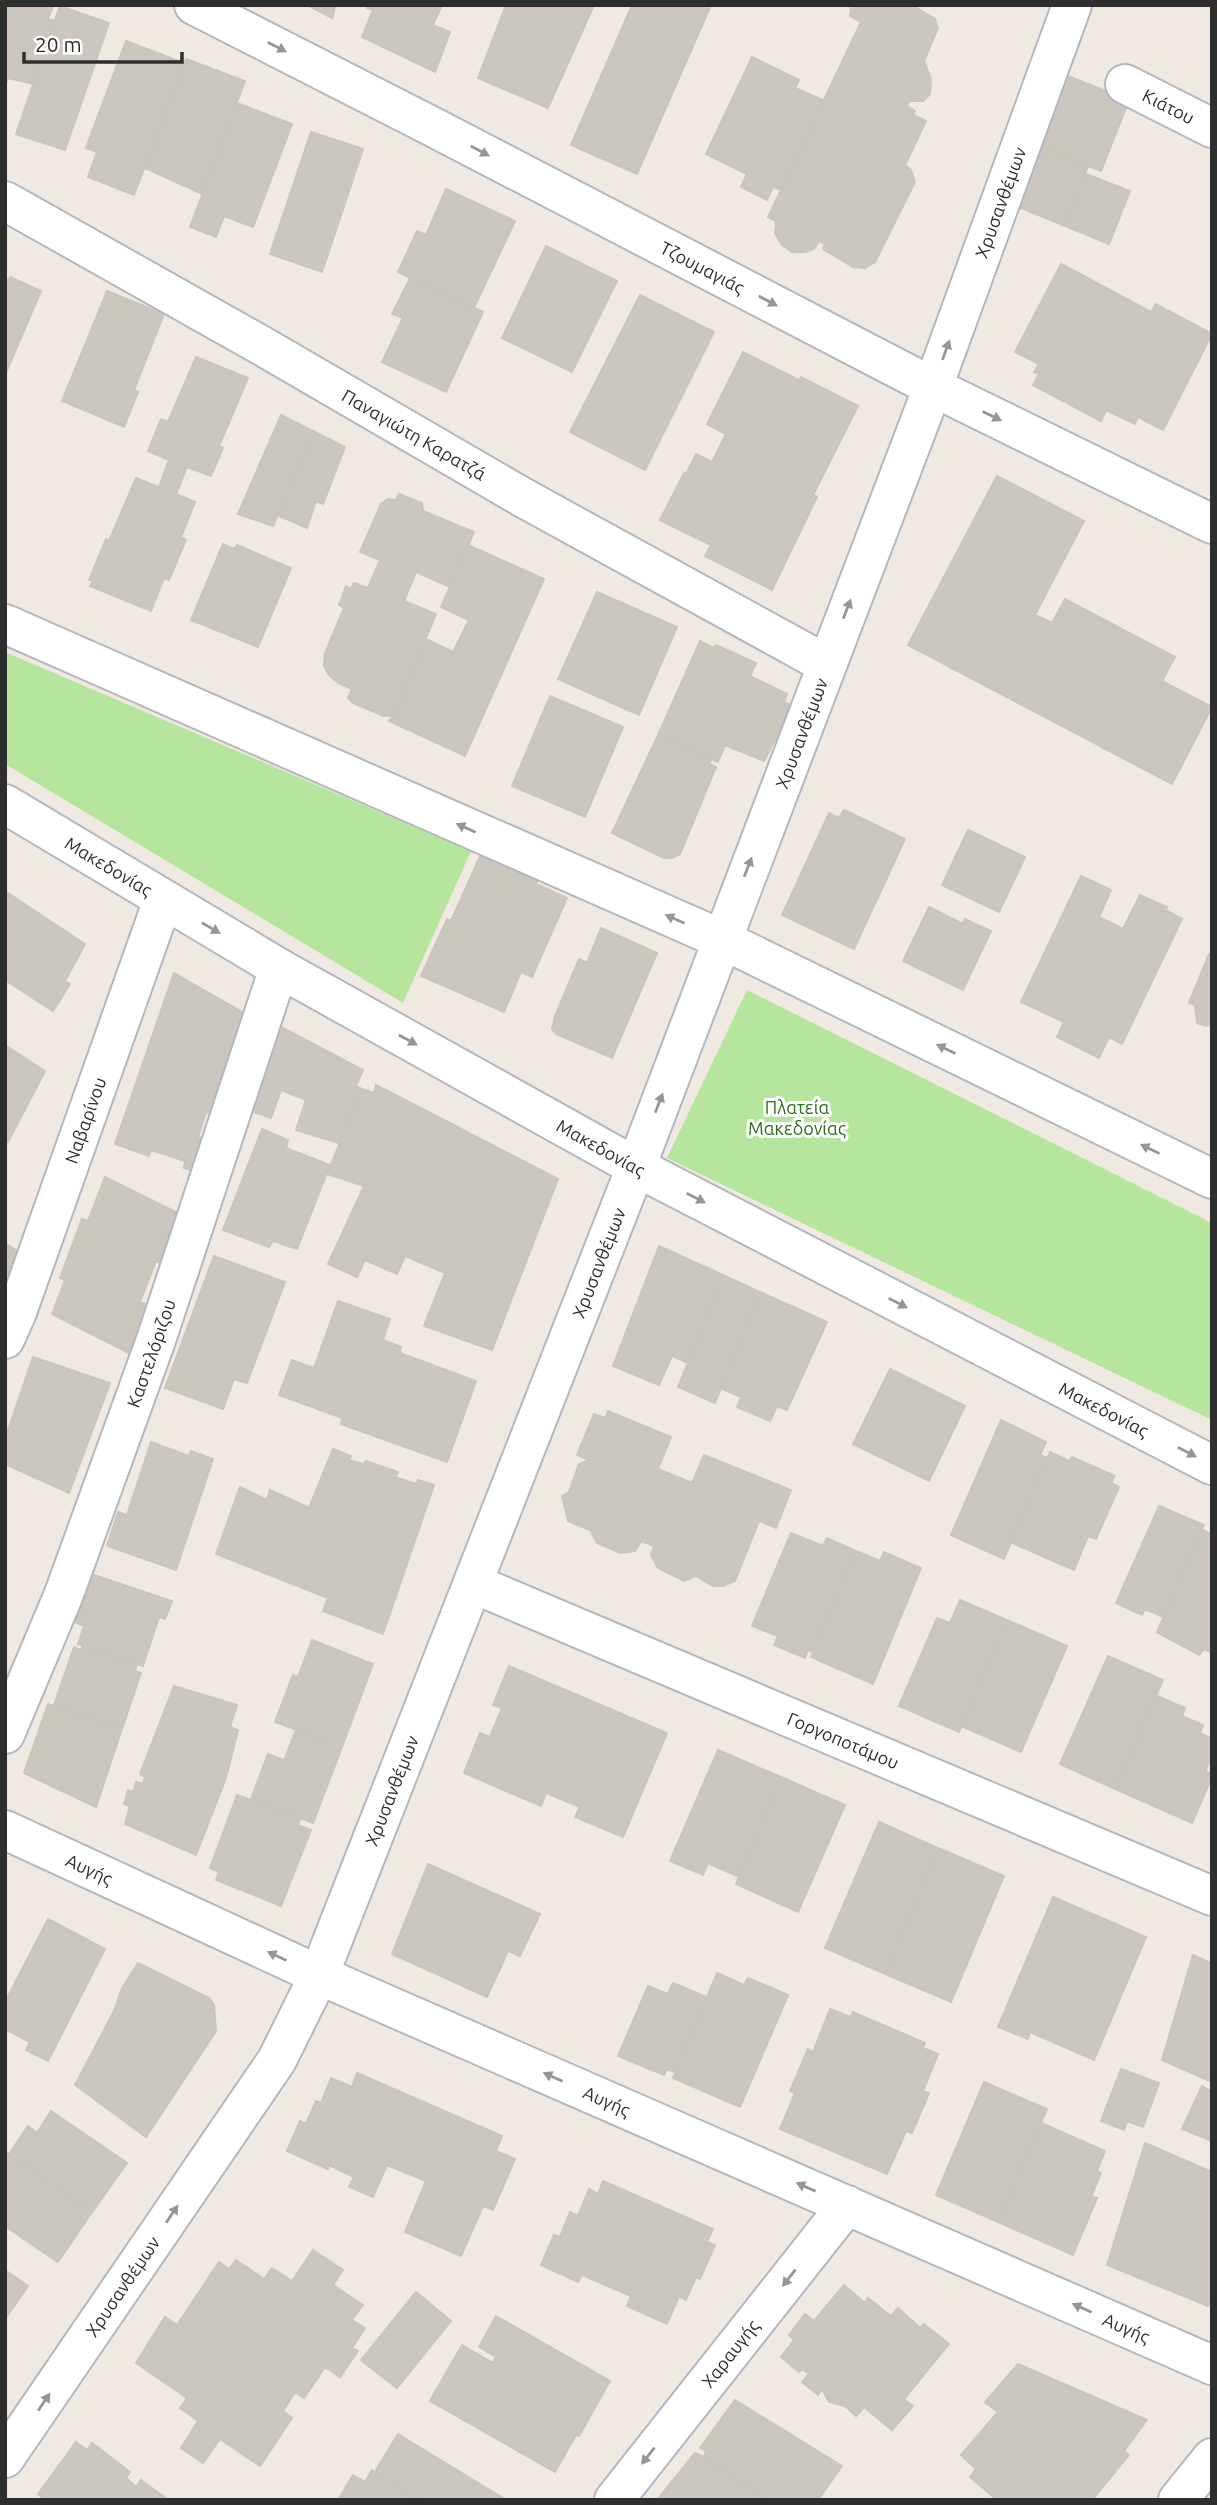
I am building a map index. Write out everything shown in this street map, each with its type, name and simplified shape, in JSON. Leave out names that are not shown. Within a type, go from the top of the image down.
[{"type":"street","name":"Τζουμαγιάς","points":[[194,5],[933,387],[1212,524]]},
{"type":"street","name":"Χρυσανθέμων","points":[[5,2458],[276,2060],[319,1975],[636,1167],[933,387],[1072,5]]},
{"type":"street","name":"Κιάτου","points":[[1125,84],[1212,128]]},
{"type":"street","name":"Παναγιώτη Καρατζά","points":[[5,201],[522,497],[826,664]]},
{"type":"street","points":[[5,625],[721,939],[1212,1179]]},
{"type":"street","name":"Μακεδονίας","points":[[5,804],[279,968],[636,1167],[1212,1465]]},
{"type":"street","name":"Ναβαρίνου","points":[[5,1339],[17,1312],[163,900]]},
{"type":"street","name":"Καστελόριζου","points":[[5,1734],[64,1594],[152,1353],[279,968]]},
{"type":"street","name":"Γοργοποτάμου","points":[[474,1584],[1212,1896]]},
{"type":"street","name":"Αυγής","points":[[5,1830],[319,1975],[1212,2365]]},
{"type":"street","name":"Χαραυγής","points":[[614,2500],[847,2205]]},
{"type":"street","points":[[1178,2500],[1212,2458]]},
{"type":"green space","points":[[5,652],[471,851],[403,1003],[5,764]]},
{"type":"green space","name":"Πλατεία Μακεδονίας","points":[[747,990],[1212,1223],[1212,1420],[667,1158]]},
{"type":"building","points":[[5,5],[53,6],[48,19],[55,21],[34,84],[8,78],[5,86]]},
{"type":"building","points":[[307,5],[336,5],[332,18]]},
{"type":"building","points":[[370,5],[442,5],[433,25],[450,32],[435,72],[362,37],[373,10],[367,8]]},
{"type":"building","points":[[506,5],[594,5],[548,108],[478,78]]},
{"type":"building","points":[[632,5],[711,5],[637,174],[571,145]]},
{"type":"building","points":[[849,5],[918,5],[917,8],[935,19],[938,28],[924,61],[931,79],[930,94],[923,101],[909,101],[907,106],[915,111],[913,115],[926,121],[905,165],[911,170],[915,182],[875,262],[865,268],[853,267],[823,249],[825,244],[819,241],[814,249],[792,252],[782,245],[775,233],[776,221],[768,217],[861,22],[850,16]]},
{"type":"building","points":[[60,6],[109,23],[65,150],[16,134]]},
{"type":"building","points":[[126,41],[184,63],[134,195],[88,177],[97,152],[86,148]]},
{"type":"building","points":[[752,57],[799,80],[795,88],[823,100],[781,190],[773,187],[767,200],[741,187],[747,174],[706,154]]},
{"type":"building","points":[[186,59],[245,81],[202,194],[145,168]]},
{"type":"building","points":[[1055,71],[1129,100],[1101,171],[1027,141]]},
{"type":"building","points":[[237,103],[292,124],[253,227],[224,216],[216,237],[190,227]]},
{"type":"building","points":[[311,132],[363,149],[322,272],[270,254]]},
{"type":"building","points":[[1027,141],[1088,166],[1065,226],[1004,201]]},
{"type":"building","points":[[1086,174],[1130,191],[1109,244],[1065,226]]},
{"type":"building","points":[[446,189],[515,221],[474,308],[398,272],[417,231],[426,235]]},
{"type":"building","points":[[546,246],[617,281],[572,372],[502,338]]},
{"type":"building","points":[[1061,264],[1151,312],[1156,304],[1212,334],[1163,430],[1138,417],[1135,424],[1106,410],[1101,421],[1033,385],[1039,374],[1034,372],[1039,364],[1015,352]]},
{"type":"building","points":[[10,277],[41,291],[5,375],[5,279],[9,280]]},
{"type":"building","points":[[410,278],[483,312],[446,392],[382,362],[403,318],[392,314]]},
{"type":"building","points":[[107,291],[164,314],[134,390],[138,392],[124,427],[62,401]]},
{"type":"building","points":[[640,295],[714,332],[645,470],[570,432]]},
{"type":"building","points":[[743,352],[858,406],[813,495],[817,497],[772,590],[705,556],[711,545],[660,520],[696,454],[712,462],[726,434],[707,424]]},
{"type":"building","points":[[196,357],[248,378],[219,446],[223,448],[211,476],[187,467],[176,494],[195,502],[181,537],[186,540],[169,580],[164,578],[151,611],[90,586],[93,581],[89,580],[136,478],[159,487],[169,460],[148,451],[161,419],[168,422]]},
{"type":"building","points":[[281,415],[315,432],[273,526],[238,514]]},
{"type":"building","points":[[315,432],[345,447],[323,504],[316,501],[307,528],[277,515]]},
{"type":"building","points":[[997,476],[1084,521],[1035,615],[1052,623],[1065,599],[1175,657],[1162,681],[1212,707],[1172,784],[908,645]]},
{"type":"building","points":[[399,494],[422,503],[423,511],[474,532],[450,587],[416,572],[404,601],[436,614],[394,716],[384,716],[353,703],[348,698],[352,689],[338,683],[324,666],[325,653],[344,608],[339,605],[346,586],[351,589],[354,583],[368,588],[380,560],[360,552],[381,504],[388,499],[396,500]]},
{"type":"building","points":[[223,544],[234,549],[237,545],[291,568],[258,647],[191,620]]},
{"type":"building","points":[[468,545],[544,579],[465,756],[389,721],[394,716],[426,639],[453,652],[469,620],[441,607]]},
{"type":"building","points":[[597,592],[677,627],[639,715],[558,679]]},
{"type":"building","points":[[700,641],[714,648],[716,645],[756,663],[750,676],[787,694],[784,702],[790,705],[764,761],[725,745],[718,762],[658,735]]},
{"type":"building","points":[[550,696],[623,727],[585,817],[512,786]]},
{"type":"building","points":[[658,735],[711,760],[709,764],[716,767],[680,854],[672,858],[664,858],[612,833]]},
{"type":"building","points":[[844,810],[905,839],[854,949],[782,915],[829,813],[839,818]]},
{"type":"building","points":[[968,830],[1025,857],[999,912],[942,885]]},
{"type":"building","points":[[481,854],[538,879],[536,884],[567,898],[532,977],[521,972],[504,1012],[421,976],[447,919],[451,921]]},
{"type":"building","points":[[1081,876],[1111,890],[1099,917],[1123,929],[1140,895],[1167,907],[1166,910],[1182,919],[1122,1044],[1109,1037],[1099,1058],[1057,1037],[1064,1022],[1021,1002]]},
{"type":"building","points":[[5,891],[85,944],[65,981],[70,984],[53,1011],[5,980]]},
{"type":"building","points":[[929,907],[963,924],[965,919],[991,931],[963,990],[903,961]]},
{"type":"building","points":[[601,928],[657,953],[612,1058],[556,1034],[552,1029],[579,959],[587,963]]},
{"type":"building","points":[[1209,954],[1212,956],[1212,1024],[1206,1026],[1197,1023],[1195,1005],[1189,1003]]},
{"type":"building","points":[[174,973],[249,1016],[215,1114],[206,1112],[198,1137],[207,1140],[196,1171],[184,1168],[185,1161],[151,1150],[149,1156],[115,1144]]},
{"type":"building","points":[[281,1027],[363,1070],[356,1086],[362,1089],[339,1143],[296,1130],[306,1100],[281,1090],[271,1118],[242,1108]]},
{"type":"building","points":[[5,1045],[45,1071],[8,1142],[5,1140]]},
{"type":"building","points":[[376,1085],[558,1179],[492,1350],[424,1326],[445,1273],[405,1256],[397,1274],[365,1260],[357,1277],[328,1264],[364,1186],[327,1174],[362,1089],[374,1093]]},
{"type":"building","points":[[262,1129],[288,1140],[286,1148],[330,1165],[297,1249],[273,1241],[269,1247],[223,1230]]},
{"type":"building","points":[[105,1177],[182,1215],[163,1264],[156,1261],[140,1302],[147,1305],[129,1353],[52,1314],[65,1280],[60,1278],[82,1219],[88,1221]]},
{"type":"building","points":[[5,1243],[25,1256],[11,1276],[5,1272]]},
{"type":"building","points":[[659,1246],[723,1275],[688,1363],[672,1356],[659,1385],[613,1366]]},
{"type":"building","points":[[214,1256],[285,1282],[247,1383],[234,1379],[223,1409],[165,1388]]},
{"type":"building","points":[[723,1275],[760,1292],[715,1403],[678,1387]]},
{"type":"building","points":[[760,1292],[827,1322],[787,1410],[777,1406],[770,1421],[737,1407],[741,1397],[722,1389]]},
{"type":"building","points":[[338,1301],[390,1319],[383,1340],[401,1347],[400,1353],[476,1381],[447,1462],[341,1424],[342,1418],[279,1395],[292,1360],[314,1368]]},
{"type":"building","points":[[33,1357],[110,1383],[69,1493],[5,1464],[5,1439]]},
{"type":"building","points":[[890,1369],[965,1406],[929,1481],[853,1444]]},
{"type":"building","points":[[608,1411],[671,1437],[658,1469],[692,1483],[704,1455],[791,1490],[776,1528],[759,1521],[735,1581],[723,1586],[713,1586],[696,1576],[684,1581],[658,1568],[651,1555],[654,1546],[641,1541],[635,1551],[620,1553],[597,1543],[590,1530],[568,1521],[562,1496],[569,1492],[579,1464],[589,1460],[577,1455],[594,1414],[605,1418]]},
{"type":"building","points":[[1001,1420],[1046,1442],[1040,1455],[1047,1458],[1004,1559],[951,1535]]},
{"type":"building","points":[[151,1442],[189,1456],[191,1451],[213,1459],[176,1570],[107,1546],[118,1512],[127,1515]]},
{"type":"building","points":[[333,1449],[351,1456],[349,1460],[364,1464],[366,1461],[398,1472],[395,1477],[416,1484],[418,1480],[434,1485],[383,1634],[323,1611],[328,1598],[216,1554],[240,1487],[267,1500],[270,1490],[309,1508]]},
{"type":"building","points":[[1050,1452],[1069,1461],[1072,1457],[1115,1476],[1111,1483],[1119,1487],[1096,1539],[1088,1536],[1074,1570],[1010,1542]]},
{"type":"building","points":[[1159,1506],[1204,1525],[1163,1617],[1145,1609],[1142,1615],[1116,1603]]},
{"type":"building","points":[[1202,1529],[1212,1535],[1212,1653],[1204,1649],[1199,1655],[1157,1632]]},
{"type":"building","points":[[791,1533],[823,1546],[827,1538],[856,1551],[813,1652],[808,1650],[805,1658],[774,1645],[778,1636],[752,1626]]},
{"type":"building","points":[[856,1551],[880,1561],[884,1552],[921,1568],[873,1684],[811,1657]]},
{"type":"building","points":[[94,1575],[172,1601],[165,1619],[159,1617],[143,1666],[78,1644],[84,1626],[75,1622]]},
{"type":"building","points":[[960,1600],[1007,1620],[959,1732],[899,1706],[937,1618],[950,1623]]},
{"type":"building","points":[[1007,1620],[1067,1646],[1021,1752],[961,1726]]},
{"type":"building","points":[[312,1640],[373,1664],[342,1747],[275,1722],[293,1675],[298,1677]]},
{"type":"building","points":[[83,1645],[137,1664],[135,1671],[141,1673],[122,1729],[54,1705],[74,1647],[81,1650]]},
{"type":"building","points":[[1108,1656],[1163,1680],[1115,1789],[1060,1764]]},
{"type":"building","points":[[509,1666],[667,1733],[623,1837],[575,1817],[580,1807],[546,1793],[541,1806],[464,1773],[480,1733],[490,1737],[502,1708],[493,1705]]},
{"type":"building","points":[[174,1686],[237,1705],[230,1727],[238,1730],[226,1778],[196,1855],[125,1824],[130,1806],[124,1804],[128,1790],[133,1792],[136,1782],[143,1784],[145,1777],[140,1774]]},
{"type":"building","points":[[1155,1695],[1185,1708],[1182,1716],[1203,1725],[1200,1733],[1212,1739],[1212,1756],[1205,1771],[1212,1774],[1212,1777],[1192,1823],[1115,1789]]},
{"type":"building","points":[[48,1704],[122,1729],[96,1807],[24,1773]]},
{"type":"building","points":[[296,1730],[342,1747],[313,1823],[251,1799],[268,1754],[284,1760]]},
{"type":"building","points":[[718,1750],[781,1777],[739,1877],[708,1863],[703,1875],[670,1861]]},
{"type":"building","points":[[781,1777],[845,1805],[798,1912],[736,1884]]},
{"type":"building","points":[[237,1795],[300,1818],[298,1825],[311,1830],[281,1906],[216,1880],[219,1872],[210,1868]]},
{"type":"building","points":[[879,1822],[938,1848],[885,1974],[825,1948]]},
{"type":"building","points":[[938,1848],[1004,1876],[951,2002],[885,1974]]},
{"type":"building","points":[[428,1864],[540,1914],[520,1956],[508,1951],[487,1997],[392,1954]]},
{"type":"building","points":[[1053,1897],[1146,1937],[1094,2060],[1030,2032],[1028,2039],[998,2027]]},
{"type":"building","points":[[48,1919],[105,1949],[48,2061],[26,2050],[30,2042],[5,2029],[5,2002]]},
{"type":"building","points":[[1193,1955],[1212,1964],[1212,2082],[1162,2060]]},
{"type":"building","points":[[138,1963],[209,1998],[214,2005],[216,2031],[146,2137],[75,2085],[114,2011],[122,1988]]},
{"type":"building","points":[[717,1973],[744,1985],[748,1978],[788,1995],[740,2107],[673,2078]]},
{"type":"building","points":[[673,1983],[707,1997],[675,2072],[667,2069],[664,2075],[618,2056],[648,1986],[668,1994]]},
{"type":"building","points":[[830,2009],[851,2017],[853,2012],[925,2043],[923,2048],[938,2054],[923,2091],[929,2093],[912,2133],[906,2131],[887,2174],[780,2129],[795,2093],[790,2091],[808,2049],[813,2052]]},
{"type":"building","points":[[1121,2069],[1159,2083],[1143,2127],[1127,2121],[1124,2130],[1101,2121]]},
{"type":"building","points":[[357,2073],[502,2136],[496,2151],[515,2159],[493,2210],[483,2206],[461,2256],[405,2232],[426,2181],[387,2165],[373,2197],[349,2187],[354,2177],[329,2165],[328,2169],[287,2151],[300,2121],[306,2124],[316,2101],[321,2103],[331,2078],[352,2087]]},
{"type":"building","points":[[984,2082],[1047,2109],[998,2222],[936,2195]]},
{"type":"building","points":[[1202,2086],[1211,2091],[1212,2089],[1212,2141],[1182,2129]]},
{"type":"building","points":[[51,2111],[127,2163],[92,2212],[9,2154],[28,2126],[37,2133]]},
{"type":"building","points":[[1041,2123],[1105,2151],[1097,2171],[1101,2173],[1091,2197],[1097,2198],[1073,2255],[998,2222]]},
{"type":"building","points":[[1145,2143],[1212,2172],[1212,2300],[1208,2306],[1107,2265]]},
{"type":"building","points":[[5,2152],[92,2212],[58,2262],[5,2226]]},
{"type":"building","points":[[603,2181],[713,2229],[707,2242],[715,2245],[700,2279],[696,2277],[686,2300],[679,2296],[667,2324],[627,2306],[631,2296],[582,2275],[578,2282],[541,2265],[554,2235],[560,2237],[570,2212],[578,2216],[589,2189],[598,2194]]},
{"type":"building","points":[[313,2250],[343,2270],[333,2285],[363,2305],[352,2320],[365,2328],[352,2348],[358,2351],[340,2377],[325,2367],[304,2398],[295,2392],[283,2411],[292,2418],[260,2466],[220,2439],[203,2463],[181,2448],[198,2421],[180,2408],[187,2398],[136,2363],[165,2317],[177,2325],[219,2262],[229,2269],[236,2260],[264,2279],[272,2268],[292,2281]]},
{"type":"building","points":[[5,2270],[28,2286],[5,2319]]},
{"type":"building","points":[[844,2285],[865,2303],[868,2298],[891,2316],[898,2308],[920,2328],[924,2324],[949,2344],[904,2399],[913,2406],[892,2430],[864,2407],[856,2416],[845,2406],[829,2402],[822,2389],[818,2395],[802,2382],[809,2374],[802,2369],[799,2372],[781,2357],[794,2340],[789,2335],[805,2314],[814,2321]]},
{"type":"building","points":[[416,2292],[451,2321],[397,2388],[361,2360]]},
{"type":"building","points":[[496,2316],[610,2381],[555,2472],[430,2401],[462,2345],[493,2363],[496,2357],[479,2347]]},
{"type":"building","points":[[1018,2364],[1147,2420],[1124,2451],[1129,2455],[1092,2500],[997,2500],[970,2477],[976,2469],[961,2455],[998,2412],[985,2402]]},
{"type":"building","points":[[735,2400],[842,2466],[818,2500],[768,2500],[704,2457],[706,2451],[700,2448]]},
{"type":"building","points":[[398,2434],[506,2500],[420,2500],[375,2472]]},
{"type":"building","points":[[76,2442],[87,2450],[92,2443],[130,2472],[126,2478],[136,2487],[141,2480],[168,2500],[46,2500],[38,2494]]},
{"type":"building","points":[[695,2453],[704,2457],[768,2500],[657,2500]]},
{"type":"building","points":[[372,2470],[420,2500],[338,2500],[353,2475],[365,2482]]}]
